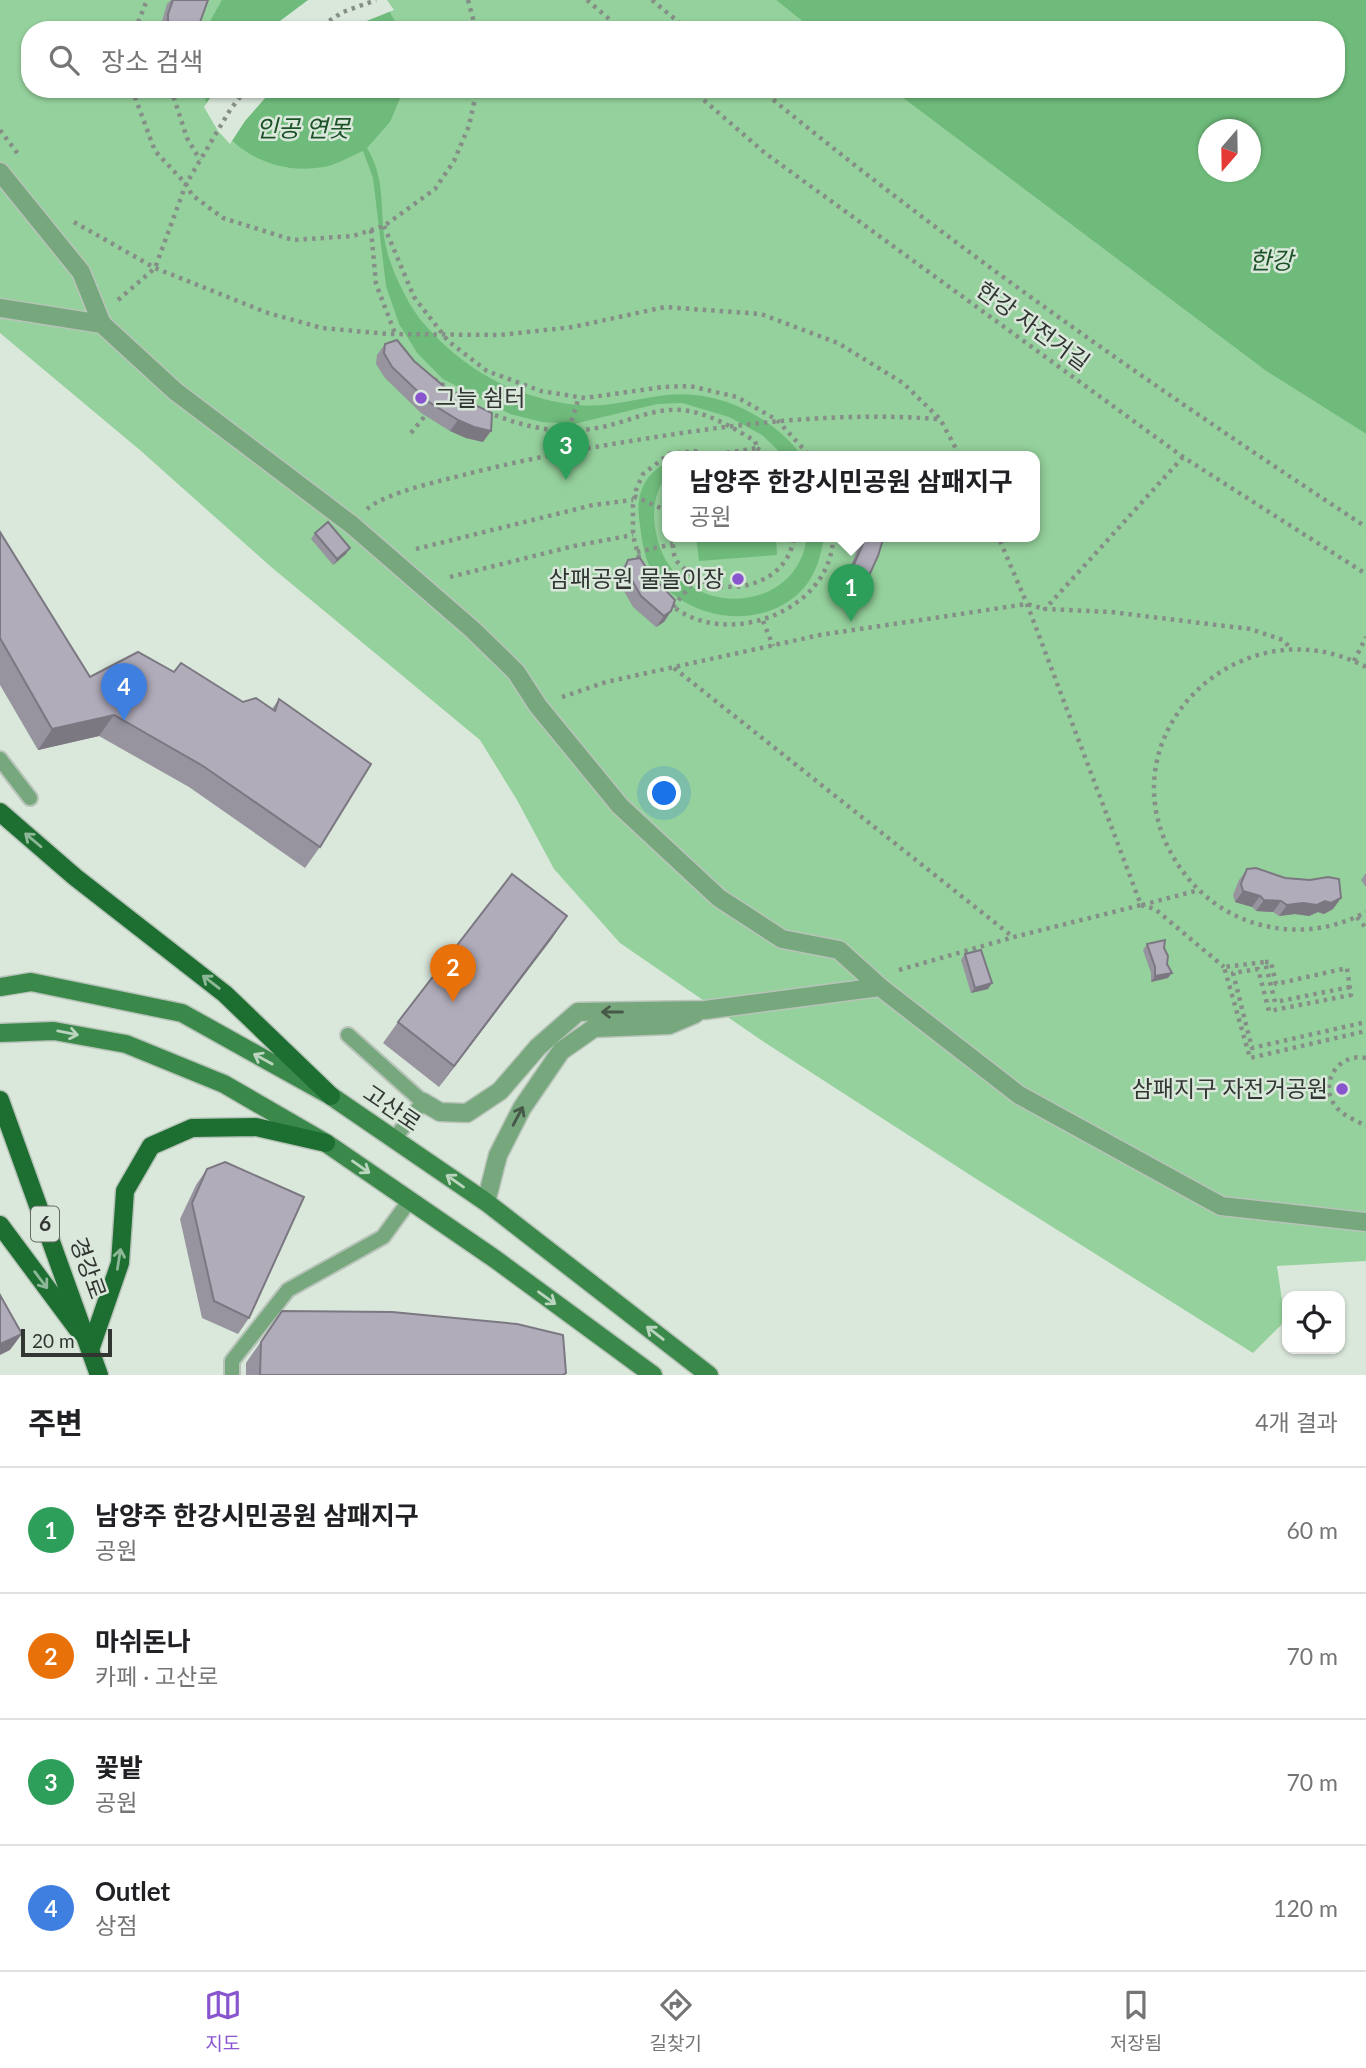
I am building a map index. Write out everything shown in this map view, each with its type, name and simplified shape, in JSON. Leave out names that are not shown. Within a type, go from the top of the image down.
[{"type":"main road","points":[[0,812],[75,877],[225,993],[331,1096]]},
{"type":"main road","name":"경강로","points":[[0,1100],[99,1375]]},
{"type":"main road","points":[[91,1347],[120,1263],[125,1191],[151,1146],[192,1128],[256,1127],[326,1143]]},
{"type":"main road","points":[[0,1225],[91,1347]]},
{"type":"street","points":[[0,172],[81,272],[102,324],[175,391],[352,525],[473,630],[516,673],[538,706],[620,806],[719,898],[782,939],[839,950],[1019,1095],[1221,1206],[1366,1222]]},
{"type":"street","points":[[0,308],[102,324]]},
{"type":"street","name":"고산로","points":[[0,987],[31,982],[181,1013],[331,1096],[486,1202],[709,1375]]},
{"type":"street","points":[[423,1102],[440,1112],[467,1113],[499,1091],[538,1047],[578,1012],[705,1010],[876,982]]},
{"type":"street","points":[[486,1202],[498,1155],[522,1108],[561,1051],[594,1028],[669,1026],[705,1010]]},
{"type":"street","points":[[0,1033],[54,1031],[126,1044],[224,1084],[326,1143],[410,1200],[495,1259],[643,1373]]},
{"type":"lane","points":[[0,759],[30,798]]},
{"type":"lane","points":[[348,1035],[423,1102],[394,1139]]},
{"type":"lane","points":[[232,1375],[232,1361],[288,1290],[383,1237],[410,1200]]},
{"type":"path","points":[[139,21],[147,0]]},
{"type":"path","points":[[329,21],[343,12],[376,0]]},
{"type":"path","points":[[468,0],[474,21]]},
{"type":"path","points":[[587,0],[612,21]]},
{"type":"path","points":[[652,0],[677,21]]},
{"type":"path","points":[[135,98],[155,150],[186,184],[192,195],[223,218],[293,240],[354,236],[384,226],[435,189],[454,160],[469,126],[475,98]]},
{"type":"path","points":[[174,98],[187,138],[200,160]]},
{"type":"path","points":[[102,324],[111,306],[155,268],[186,184],[239,98]]},
{"type":"path","name":"한강 자전거길","points":[[701,98],[765,153],[1183,457],[1366,574]]},
{"type":"path","points":[[771,98],[822,140],[1023,291],[1208,423],[1366,527]]},
{"type":"path","points":[[0,130],[22,159]]},
{"type":"path","points":[[66,217],[155,268],[268,313],[322,328],[444,336],[500,335],[573,327],[665,307],[761,314],[838,344],[902,383],[940,419],[957,451]]},
{"type":"path","points":[[384,226],[414,297],[444,336],[487,371],[541,391],[585,398],[690,386],[737,397],[777,420],[805,451]]},
{"type":"path","points":[[370,230],[376,284],[399,344]]},
{"type":"path","points":[[430,376],[445,391],[519,425],[553,430],[598,428],[657,410],[683,410],[710,417],[729,426],[755,441],[757,448],[762,451]]},
{"type":"path","points":[[569,429],[579,397]]},
{"type":"path","points":[[411,433],[435,403]]},
{"type":"path","points":[[352,525],[369,506],[403,492],[531,458],[777,420],[855,415],[940,419]]},
{"type":"path","points":[[738,451],[757,448]]},
{"type":"path","points":[[1045,608],[1183,457]]},
{"type":"path","points":[[641,566],[633,535],[634,498],[643,474],[662,459]]},
{"type":"path","points":[[395,563],[413,550],[440,542],[593,505],[634,498],[662,508]]},
{"type":"path","points":[[426,589],[446,578],[574,546],[633,535]]},
{"type":"path","points":[[637,552],[673,544],[676,560],[696,579],[732,589],[756,584],[778,569],[793,542]]},
{"type":"path","points":[[664,599],[697,620],[712,624],[744,625],[763,621],[777,615],[811,589],[824,570],[833,542]]},
{"type":"path","points":[[1001,542],[1027,604],[1141,905]]},
{"type":"path","points":[[673,607],[696,579]]},
{"type":"path","points":[[538,706],[606,682],[833,633],[1027,604],[1250,629],[1283,640],[1291,649]]},
{"type":"path","points":[[763,621],[773,646]]},
{"type":"path","points":[[1354,661],[1366,637]]},
{"type":"path","points":[[1366,667],[1323,652],[1291,649],[1248,657],[1217,673],[1185,704],[1167,733],[1156,777],[1157,811],[1172,854],[1184,874],[1217,905],[1258,925],[1280,929],[1314,929],[1366,912]]},
{"type":"path","points":[[674,668],[1014,937]]},
{"type":"path","points":[[876,982],[1014,937],[1199,890]]},
{"type":"path","points":[[1141,905],[1155,909],[1224,967],[1250,1058],[1366,1031]]},
{"type":"path","points":[[1357,917],[1366,928]]},
{"type":"path","points":[[1265,962],[1275,1002],[1350,987]]},
{"type":"path","points":[[1224,967],[1270,962],[1276,984],[1347,968],[1351,995],[1269,1011],[1258,969],[1233,973],[1252,1048],[1366,1022]]},
{"type":"path","points":[[1366,1058],[1346,1058],[1332,1073],[1330,1087],[1333,1103],[1347,1116],[1366,1126]]},
{"type":"shaded area","points":[[0,0],[776,0],[802,21],[21,21],[21,98],[903,98],[1266,371],[1366,434],[1366,1261],[1277,1266],[1282,1324],[1253,1353],[981,1182],[764,1042],[620,943],[554,869],[517,800],[480,740],[270,566],[141,451],[0,333]]},
{"type":"water","points":[[222,0],[383,0],[395,21],[210,21]]},
{"type":"water","name":"한강","points":[[776,0],[1366,0],[1366,434],[1266,371],[903,98],[1345,98],[1345,21],[802,21]]},
{"type":"water","name":"인공 연못","points":[[205,98],[400,98],[390,122],[367,148],[378,173],[384,238],[393,270],[414,310],[441,342],[475,369],[494,380],[556,402],[601,405],[686,394],[724,401],[760,418],[798,451],[779,451],[762,435],[729,417],[682,403],[657,404],[574,424],[542,422],[510,414],[443,379],[418,354],[399,324],[386,286],[373,178],[363,151],[332,165],[307,169],[267,162],[233,141],[209,109]]},
{"type":"water","points":[[662,465],[662,484],[656,499],[654,521],[661,550],[675,572],[694,588],[717,597],[741,598],[764,593],[784,581],[799,562],[805,542],[823,542],[817,565],[802,590],[767,612],[746,616],[726,616],[706,611],[669,591],[649,565],[639,515],[642,488]]},
{"type":"water","points":[[697,542],[776,542],[777,555],[699,561]]},
{"type":"pier","points":[[308,0],[387,0],[394,10],[366,21],[280,21]]},
{"type":"pier","points":[[210,98],[265,98],[230,144],[218,131],[204,107]]},
{"type":"building","points":[[173,0],[208,0],[200,21],[168,21]]},
{"type":"building","points":[[397,340],[414,361],[454,395],[492,413],[491,431],[458,420],[429,402],[392,367],[384,353],[385,344]]},
{"type":"building","points":[[328,522],[350,548],[337,559],[315,533]]},
{"type":"building","points":[[0,532],[90,677],[138,652],[174,672],[181,663],[243,702],[256,698],[275,711],[279,699],[371,764],[320,847],[203,766],[114,715],[52,729],[0,638]]},
{"type":"building","points":[[864,542],[882,542],[866,582],[855,595],[853,592],[849,593],[843,582]]},
{"type":"building","points":[[640,558],[651,575],[675,600],[671,611],[664,616],[641,596],[625,568],[628,560]]},
{"type":"building","points":[[1256,868],[1285,878],[1339,879],[1341,898],[1317,905],[1287,905],[1281,901],[1264,900],[1260,896],[1243,891],[1241,884],[1247,869]]},
{"type":"building","points":[[512,874],[567,916],[454,1066],[398,1022]]},
{"type":"building","points":[[1165,940],[1167,964],[1172,973],[1155,976],[1155,967],[1147,944]]},
{"type":"building","points":[[981,950],[992,983],[975,988],[965,954]]},
{"type":"building","points":[[225,1162],[304,1197],[249,1318],[214,1301],[192,1203],[207,1169]]},
{"type":"building","points":[[0,1295],[22,1334],[0,1344]]},
{"type":"building","points":[[282,1311],[392,1312],[517,1324],[563,1335],[566,1373],[260,1375],[261,1342]]},
{"type":"place","name":"그늘 쉼터","points":[[421,398]]},
{"type":"place","name":"꽃밭","points":[[566,480]]},
{"type":"place","name":"삼패공원 물놀이장","points":[[738,579]]},
{"type":"place","name":"남양주 한강시민공원 삼패지구","points":[[851,622]]},
{"type":"place","name":"Outlet","points":[[124,721]]},
{"type":"place","name":"마쉬돈나","points":[[453,1002]]},
{"type":"place","name":"삼패지구 자전거공원","points":[[1342,1089]]}]
